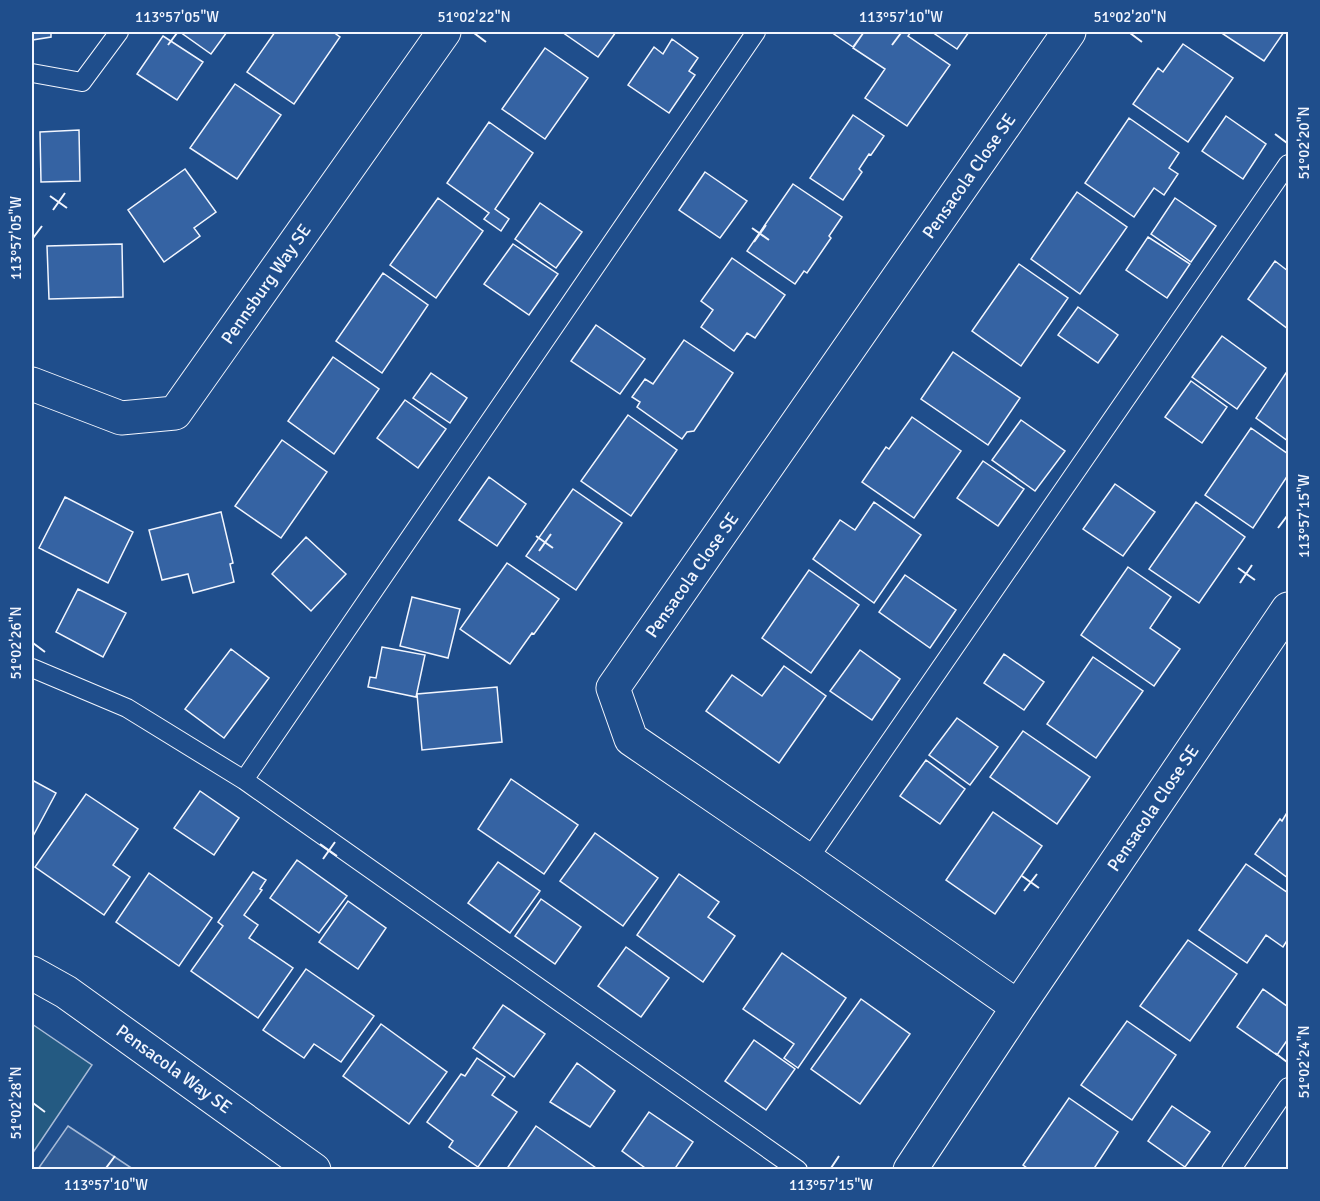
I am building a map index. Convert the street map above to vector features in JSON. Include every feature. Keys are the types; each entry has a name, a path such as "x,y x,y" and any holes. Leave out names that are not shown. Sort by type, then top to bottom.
{"street":[{"name":"Pennsburg Way SE","path":"32,384 121,418 175,413 444,32"},
{"name":"Pensacola Close SE","path":"1018,1007 631,739 613,688 1069,32"},
{"name":"Pensacola Close SE","path":"910,1170 1288,609"},
{"name":"Pensacola Way SE","path":"32,973 66,992 292,1164"}],"lane":[{"path":"32,74 82,82 119,32"},
{"path":"244,780 756,32"},
{"path":"808,860 1288,164"},
{"path":"32,668 127,708 244,780 798,1170"},
{"path":"1231,1170 1288,1087"}],"shaded area":[{"path":"32,1024 92,1065 32,1154"},
{"path":"68,1126 133,1169 38,1169"}],"building":[{"path":"32,32 51,32 51,37 32,40"},
{"path":"180,32 227,32 211,54"},
{"path":"275,32 333,32 340,37 294,104 247,72"},
{"path":"562,32 616,32 598,57"},
{"path":"831,32 864,32 853,47"},
{"path":"864,32 911,32 908,36 950,65 907,126 865,98 885,69 853,48"},
{"path":"932,32 969,32 957,49"},
{"path":"1220,32 1284,32 1264,61"},
{"path":"163,36 203,62 177,100 137,74"},
{"path":"672,39 698,58 689,71 695,75 669,113 628,85 654,47 663,54"},
{"path":"1183,44 1233,78 1188,142 1133,104 1158,68 1163,72"},
{"path":"545,48 588,78 545,139 502,109"},
{"path":"235,84 281,115 237,179 190,148"},
{"path":"853,115 884,136 859,169 862,172 843,200 810,178"},
{"path":"1226,116 1266,144 1243,179 1202,151"},
{"path":"1129,118 1179,153 1169,168 1178,174 1164,195 1154,188 1134,217 1085,183"},
{"path":"489,122 533,153 495,209 509,219 501,231 484,219 489,213 447,183"},
{"path":"79,130 80,181 41,182 40,132"},
{"path":"185,169 216,212 194,228 200,236 164,262 128,210"},
{"path":"705,172 747,201 720,238 679,210"},
{"path":"793,184 842,217 829,236 831,238 807,273 804,271 795,284 747,251"},
{"path":"1077,192 1127,227 1080,294 1031,259"},
{"path":"438,198 483,231 436,298 390,265"},
{"path":"1175,198 1216,226 1191,262 1151,234"},
{"path":"540,203 582,232 556,268 515,239"},
{"path":"1148,237 1190,264 1167,298 1126,270"},
{"path":"122,244 123,297 49,299 47,246"},
{"path":"513,244 558,274 529,315 484,284"},
{"path":"732,258 785,295 755,338 747,333 734,351 701,327 713,310 701,301"},
{"path":"1275,261 1288,271 1288,329 1248,299"},
{"path":"1019,264 1068,298 1021,366 972,331"},
{"path":"383,273 428,305 382,373 336,341"},
{"path":"1078,307 1118,335 1098,363 1058,335"},
{"path":"596,325 645,359 620,394 571,361"},
{"path":"1222,336 1266,368 1237,409 1192,377"},
{"path":"684,340 733,373 694,431 687,432 682,439 637,407 640,402 632,397 645,379 653,384"},
{"path":"953,352 1020,398 988,445 921,399"},
{"path":"333,357 379,389 334,454 288,421"},
{"path":"1288,370 1288,441 1256,418"},
{"path":"431,373 467,398 450,423 413,398"},
{"path":"1191,381 1227,407 1202,443 1165,417"},
{"path":"405,400 446,429 418,468 377,438"},
{"path":"628,415 677,450 631,516 581,481"},
{"path":"912,417 961,451 914,518 862,482 886,447 889,449"},
{"path":"1021,420 1065,451 1035,491 992,460"},
{"path":"1251,428 1288,454 1288,475 1253,528 1205,495"},
{"path":"282,440 327,472 281,538 235,506"},
{"path":"983,461 1024,489 998,526 957,498"},
{"path":"489,477 526,504 497,546 459,520"},
{"path":"1115,484 1155,512 1123,556 1083,529"},
{"path":"573,489 622,523 576,590 526,556"},
{"path":"65,497 133,532 108,583 39,548"},
{"path":"874,502 921,535 874,603 813,559 840,520 855,530"},
{"path":"1196,502 1245,537 1199,603 1149,569"},
{"path":"221,512 233,563 230,564 234,582 193,593 188,574 162,580 149,530"},
{"path":"306,537 346,574 311,611 272,574"},
{"path":"507,563 559,599 510,664 460,629"},
{"path":"1128,567 1171,597 1150,628 1180,649 1154,686 1081,635"},
{"path":"809,570 859,605 811,673 762,638"},
{"path":"905,575 956,610 930,648 879,612"},
{"path":"78,589 126,613 103,657 56,632"},
{"path":"412,597 460,609 448,658 400,646"},
{"path":"382,647 425,655 416,697 368,687 370,677 376,678"},
{"path":"231,649 269,678 224,738 185,709"},
{"path":"860,650 900,679 872,720 830,691"},
{"path":"1004,654 1044,682 1024,710 984,683"},
{"path":"1093,657 1143,691 1096,758 1047,724"},
{"path":"784,666 826,696 779,763 706,711 732,675 762,696"},
{"path":"497,687 502,742 422,750 417,694"},
{"path":"957,718 998,747 970,785 929,755"},
{"path":"1023,731 1090,777 1057,824 990,777"},
{"path":"926,760 965,789 940,824 900,796"},
{"path":"511,779 578,825 544,874 478,829"},
{"path":"32,780 56,793 32,838"},
{"path":"200,791 239,818 214,855 174,828"},
{"path":"86,794 138,829 113,865 130,877 104,915 35,867"},
{"path":"1288,811 1288,878 1255,854"},
{"path":"993,812 1042,846 995,914 946,880"},
{"path":"595,833 658,878 623,926 560,881"},
{"path":"297,860 347,896 319,933 270,898"},
{"path":"498,862 540,891 510,933 468,903"},
{"path":"1246,864 1288,893 1288,939 1283,947 1266,935 1247,963 1199,930"},
{"path":"253,872 266,880 260,889 262,890 244,915 258,925 249,938 293,968 258,1018 191,971 223,926 218,922"},
{"path":"149,873 212,918 179,966 116,922"},
{"path":"679,874 719,902 708,917 735,936 703,982 637,935"},
{"path":"541,899 581,927 555,964 515,936"},
{"path":"348,901 386,928 358,969 319,942"},
{"path":"1188,940 1237,974 1190,1041 1140,1006"},
{"path":"626,947 669,978 641,1017 598,986"},
{"path":"782,953 846,998 798,1068 784,1058 794,1044 743,1009"},
{"path":"306,969 374,1016 341,1062 314,1044 304,1058 263,1030"},
{"path":"1263,989 1288,1007 1288,1039 1277,1055 1237,1027"},
{"path":"861,999 910,1034 860,1104 811,1069"},
{"path":"503,1005 545,1034 514,1077 473,1048"},
{"path":"1127,1021 1176,1055 1132,1120 1081,1085"},
{"path":"381,1024 447,1072 409,1124 343,1076"},
{"path":"754,1040 795,1069 766,1110 725,1081"},
{"path":"477,1058 505,1077 492,1095 517,1112 478,1167 449,1147 453,1141 427,1122 461,1074 465,1076"},
{"path":"577,1063 615,1091 590,1127 550,1102"},
{"path":"1069,1098 1118,1132 1093,1170 1030,1170 1023,1165"},
{"path":"1172,1106 1210,1132 1185,1167 1148,1141"},
{"path":"649,1112 693,1142 674,1170 648,1170 622,1151"},
{"path":"536,1126 599,1170 506,1170"}]}
